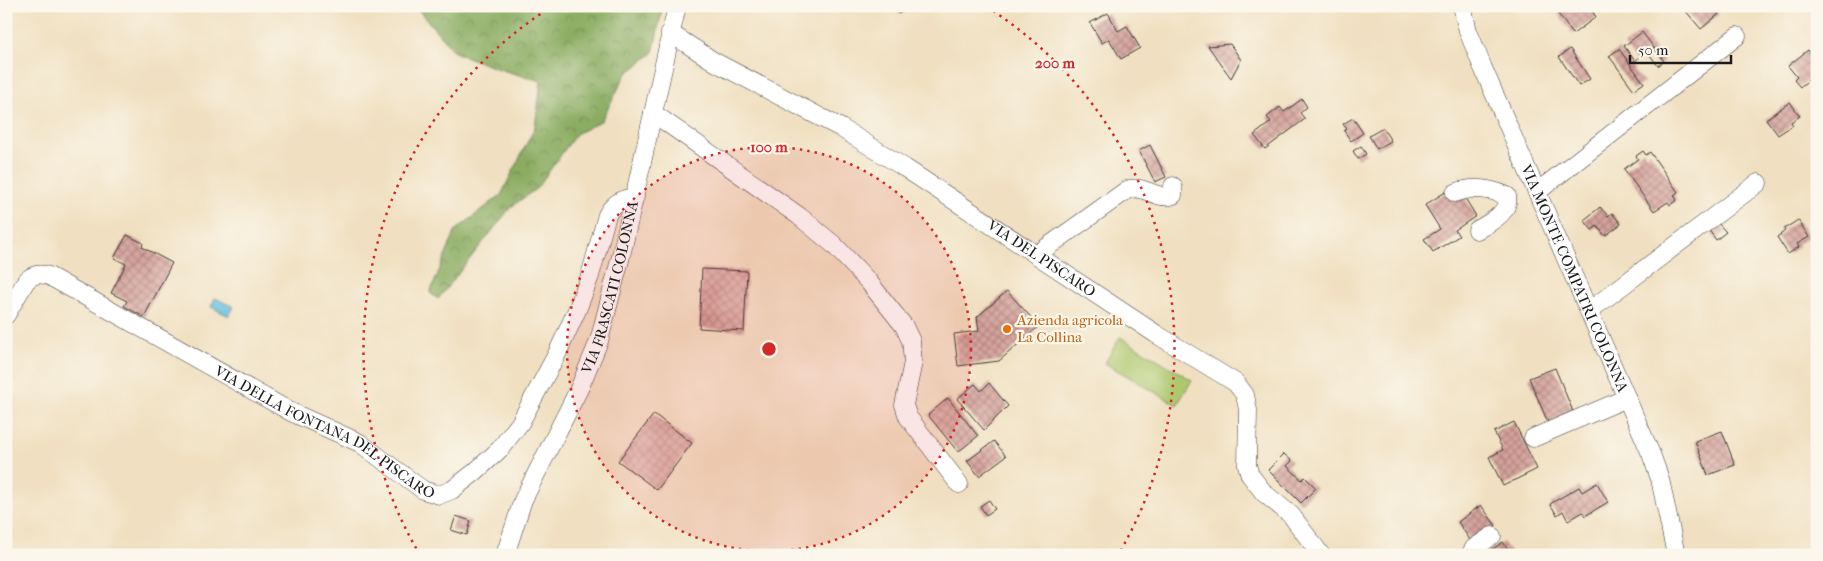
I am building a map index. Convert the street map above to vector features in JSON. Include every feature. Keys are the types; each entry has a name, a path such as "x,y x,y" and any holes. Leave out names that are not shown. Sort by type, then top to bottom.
{"street":[{"name":"VIA FRASCATI COLONNA","path":"505,555 523,500 579,389 604,327 677,6"},
{"name":"VIA MONTE COMPATRI COLONNA","path":"1462,6 1468,31 1483,68 1657,471 1676,555"},
{"name":"VIA DEL PISCARO","path":"670,33 715,62 841,128 905,168 1156,334 1236,382 1245,394 1248,410 1247,464 1250,476 1264,493 1290,514 1321,555"},
{"path":"1455,193 1466,189 1478,188 1507,196 1535,188 1737,36"},
{"path":"653,113 799,216 834,245 868,281 904,326 911,341 913,362 904,405 908,418 959,484"},
{"path":"1589,311 1758,183"},
{"path":"1036,255 1127,190 1132,188 1142,189 1166,197 1173,195 1173,186"},
{"path":"1477,230 1491,223 1503,212 1508,200 1507,196"},
{"name":"VIA DELLA FONTANA DEL PISCARO","path":"6,315 30,277 39,274 48,276 291,412 360,443 423,490 439,495 452,490 475,472 500,448 520,423 556,354 582,297 607,215 617,203 635,197"},
{"path":"1532,438 1627,398"},
{"path":"1470,555 1474,548 1492,536"}],"green space":[{"path":"415,6 663,6 653,53 626,74 601,121 576,134 537,188 511,207 438,299 430,293 456,230 501,195 535,127 541,81 498,69 454,52"},
{"path":"1120,337 1192,380 1177,405 1105,363"}],"water":[{"path":"215,298 234,307 229,316 211,307"}],"building":[{"path":"895,6 917,6 898,14"},
{"path":"1569,6 1589,6 1596,17 1573,34 1558,14"},
{"path":"1688,6 1713,6 1719,14 1701,29 1684,9"},
{"path":"1108,13 1118,31 1127,26 1140,48 1121,59 1109,39 1102,43 1090,23"},
{"path":"1642,32 1664,61 1658,66 1647,51 1635,61 1624,46"},
{"path":"1230,44 1241,60 1231,78 1208,46"},
{"path":"1570,49 1590,79 1579,86 1559,57"},
{"path":"1619,49 1644,83 1634,90 1609,56"},
{"path":"1808,50 1817,61 1817,73 1800,87 1794,80 1797,77 1788,66"},
{"path":"1302,99 1307,107 1300,113 1305,119 1265,149 1254,135 1271,122 1267,117 1280,107 1284,112"},
{"path":"1790,102 1800,116 1791,122 1793,125 1778,135 1766,119"},
{"path":"1353,118 1363,133 1351,141 1344,131 1347,129 1343,124"},
{"path":"1383,128 1391,141 1377,149 1369,136"},
{"path":"1150,145 1166,177 1155,182 1139,151"},
{"path":"1361,146 1366,154 1358,159 1353,151"},
{"path":"1643,151 1646,155 1650,152 1678,192 1674,195 1677,200 1670,205 1668,202 1654,211 1624,169 1638,159 1636,156"},
{"path":"1447,191 1463,195 1476,216 1455,230 1459,236 1433,252 1424,239 1440,229 1425,205"},
{"path":"1600,207 1608,216 1612,213 1621,224 1605,236 1597,226 1592,230 1584,220"},
{"path":"1798,220 1809,237 1797,244 1799,247 1788,254 1777,237 1785,231 1784,229"},
{"path":"1717,222 1726,232 1716,240 1708,229"},
{"path":"127,235 143,243 142,247 172,263 144,317 124,306 127,301 111,293 126,264 114,258"},
{"path":"702,269 747,271 744,331 699,328"},
{"name":"Azienda agricola La Collina","path":"1007,291 1039,326 999,361 958,366 954,334 979,331 977,317"},
{"path":"1555,368 1574,414 1549,425 1529,378"},
{"path":"989,383 1008,406 984,430 957,399 975,384 981,391"},
{"path":"948,398 978,436 958,452 928,415"},
{"path":"654,414 692,443 657,490 618,461"},
{"path":"1514,422 1537,469 1503,486 1489,457 1503,450 1494,432"},
{"path":"1722,431 1735,465 1708,475 1695,441"},
{"path":"994,441 1006,456 979,476 967,461"},
{"path":"1284,454 1292,461 1287,466 1302,480 1305,477 1316,488 1301,503 1268,470"},
{"path":"1597,483 1608,502 1585,516 1583,512 1568,521 1563,511 1557,515 1550,504 1579,487 1582,492"},
{"path":"989,500 995,509 986,515 980,506"},
{"path":"1481,505 1496,526 1472,543 1458,522"},
{"path":"456,516 471,521 467,535 451,530"},
{"path":"1503,542 1512,555 1484,555"}],"place":[{"name":"Azienda agricola La Collina","path":"1007,329"}]}
